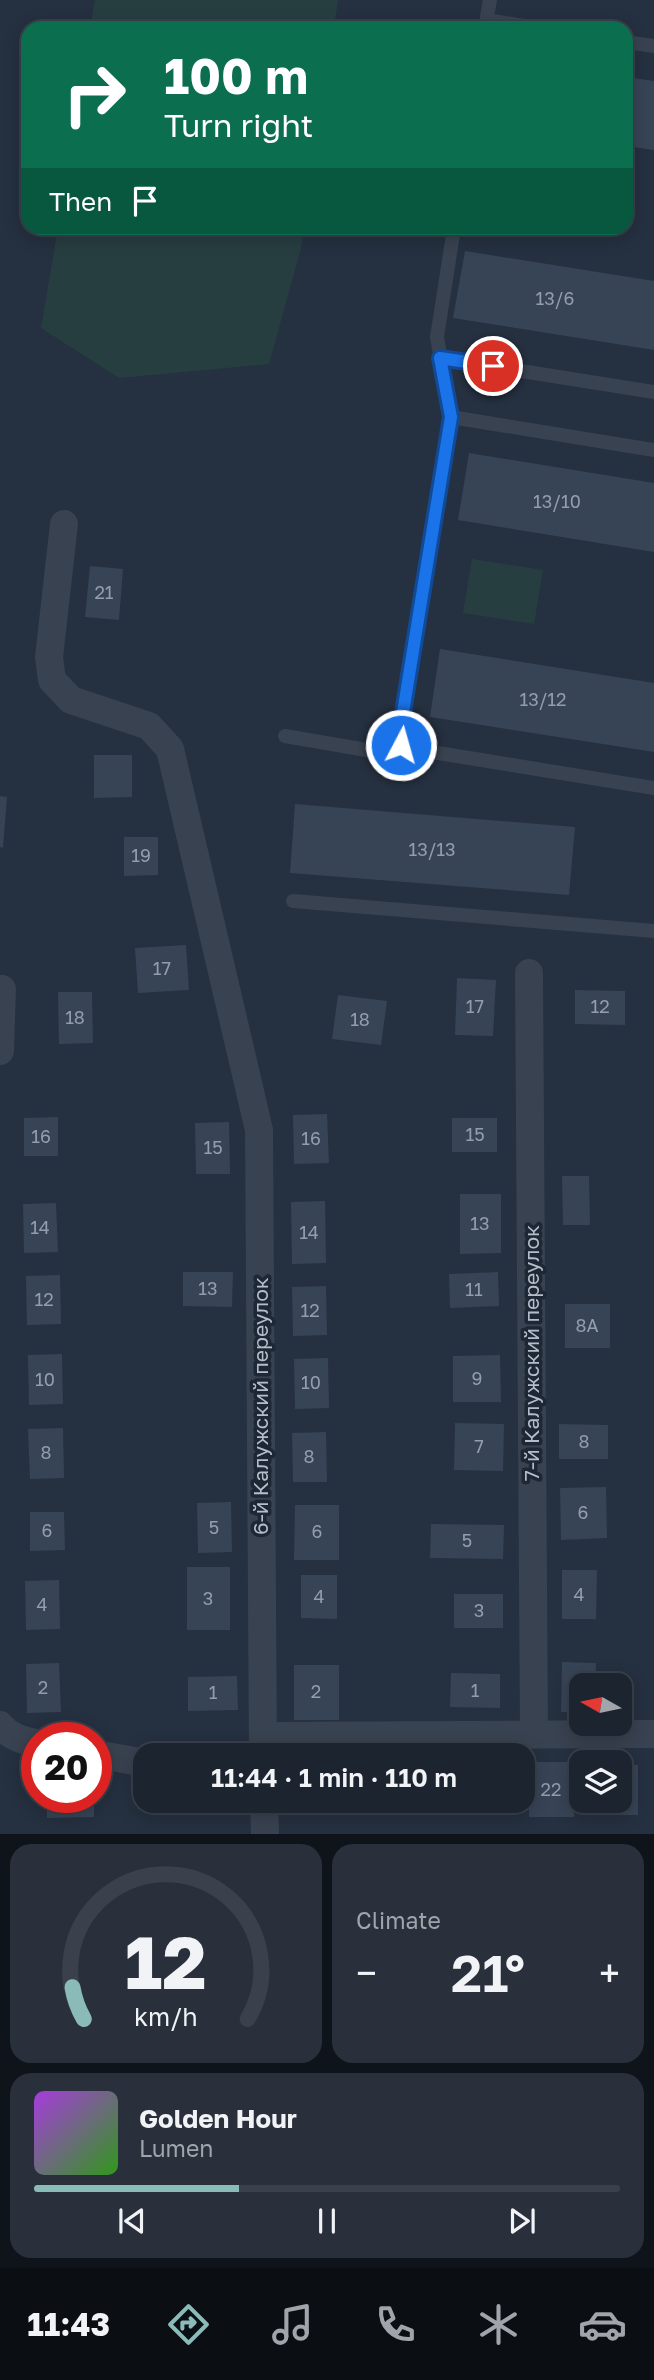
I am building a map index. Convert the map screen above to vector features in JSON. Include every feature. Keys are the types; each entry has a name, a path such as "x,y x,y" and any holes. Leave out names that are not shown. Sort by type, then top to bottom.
{"street":[{"name":"6-й Калужский переулок","path":"64,524 50,657 52,680 71,700 149,726 170,749 259,1130 263,1743"},
{"name":"7-й Калужский переулок","path":"529,973 534,1734"},
{"path":"0,1051 2,989"},
{"path":"0,1725 5,1731 21,1738"},
{"path":"312,1743 534,1734 654,1734"},
{"path":"112,1757 133,1761"},
{"path":"264,1813 265,1834"}],"lane":[{"path":"486,21 490,0"},
{"path":"633,43 654,46"},
{"path":"453,235 438,330 440,358 451,417 399,737 401,745 654,788"},
{"path":"440,358 654,392"},
{"path":"451,417 654,450"},
{"path":"285,736 384,752 401,745"},
{"path":"293,901 654,931"}],"green space":[{"path":"95,0 338,0 335,21 91,21"},
{"path":"57,235 303,235 269,364 119,378 41,328"},
{"path":"472,559 543,570 534,624 463,613"}],"building":[{"path":"633,78 654,81 654,150 633,147"},
{"path":"465,251 654,281 654,350 453,318"},
{"path":"469,453 654,483 654,552 458,520"},
{"path":"90,566 123,569 119,620 85,617"},
{"path":"440,649 654,683 654,752 430,717"},
{"path":"94,755 132,755 132,797 94,798"},
{"path":"0,796 7,797 3,848 0,847"},
{"path":"295,804 575,827 569,895 290,873"},
{"path":"124,837 158,837 158,875 124,876"},
{"path":"186,945 189,990 138,993 135,948"},
{"path":"457,978 496,980 493,1036 455,1035"},
{"path":"575,990 625,991 625,1025 575,1024"},
{"path":"58,992 92,992 93,1043 59,1044"},
{"path":"338,995 387,1001 381,1045 332,1039"},
{"path":"327,1114 329,1163 294,1164 293,1115"},
{"path":"58,1117 58,1156 24,1156 24,1118"},
{"path":"452,1118 497,1118 497,1152 452,1152"},
{"path":"229,1122 230,1174 196,1174 195,1123"},
{"path":"562,1176 589,1176 590,1225 563,1225"},
{"path":"460,1194 501,1194 501,1253 460,1254"},
{"path":"325,1201 326,1263 292,1264 291,1202"},
{"path":"56,1203 58,1252 24,1253 23,1204"},
{"path":"183,1272 233,1272 232,1307 183,1306"},
{"path":"498,1272 499,1306 450,1308 449,1274"},
{"path":"60,1275 61,1324 27,1325 26,1276"},
{"path":"326,1286 327,1335 293,1336 292,1287"},
{"path":"565,1304 610,1304 610,1348 565,1348"},
{"path":"62,1354 63,1404 29,1405 28,1355"},
{"path":"500,1355 501,1402 453,1402 453,1356"},
{"path":"328,1358 329,1408 295,1409 294,1359"},
{"path":"455,1423 504,1424 503,1471 454,1470"},
{"path":"559,1424 608,1425 608,1459 559,1459"},
{"path":"63,1428 64,1478 30,1479 28,1429"},
{"path":"326,1432 327,1482 293,1482 292,1433"},
{"path":"606,1487 607,1538 561,1540 560,1488"},
{"path":"231,1502 232,1552 198,1553 197,1503"},
{"path":"295,1505 339,1505 339,1560 294,1560"},
{"path":"30,1512 64,1512 65,1550 30,1551"},
{"path":"431,1524 504,1525 503,1559 430,1558"},
{"path":"187,1567 230,1567 230,1630 187,1630"},
{"path":"562,1570 597,1570 596,1619 562,1619"},
{"path":"301,1575 337,1575 337,1619 301,1618"},
{"path":"59,1580 60,1629 26,1630 25,1581"},
{"path":"454,1594 503,1594 503,1628 454,1628"},
{"path":"562,1662 596,1663 596,1673 569,1673 569,1712 561,1712"},
{"path":"59,1663 61,1712 27,1713 26,1664"},
{"path":"294,1665 339,1665 339,1720 294,1720"},
{"path":"451,1673 500,1674 500,1708 450,1707"},
{"path":"237,1676 238,1710 188,1711 188,1677"},
{"path":"535,1762 569,1762 569,1813 574,1813 574,1817 529,1817 529,1813 535,1813"},
{"path":"632,1765 638,1765 638,1815 597,1815 632,1813"},
{"path":"47,1813 94,1813 94,1817 47,1818"}],"route":[{"path":"401,745 399,737 451,417 440,358 493,366"}]}
